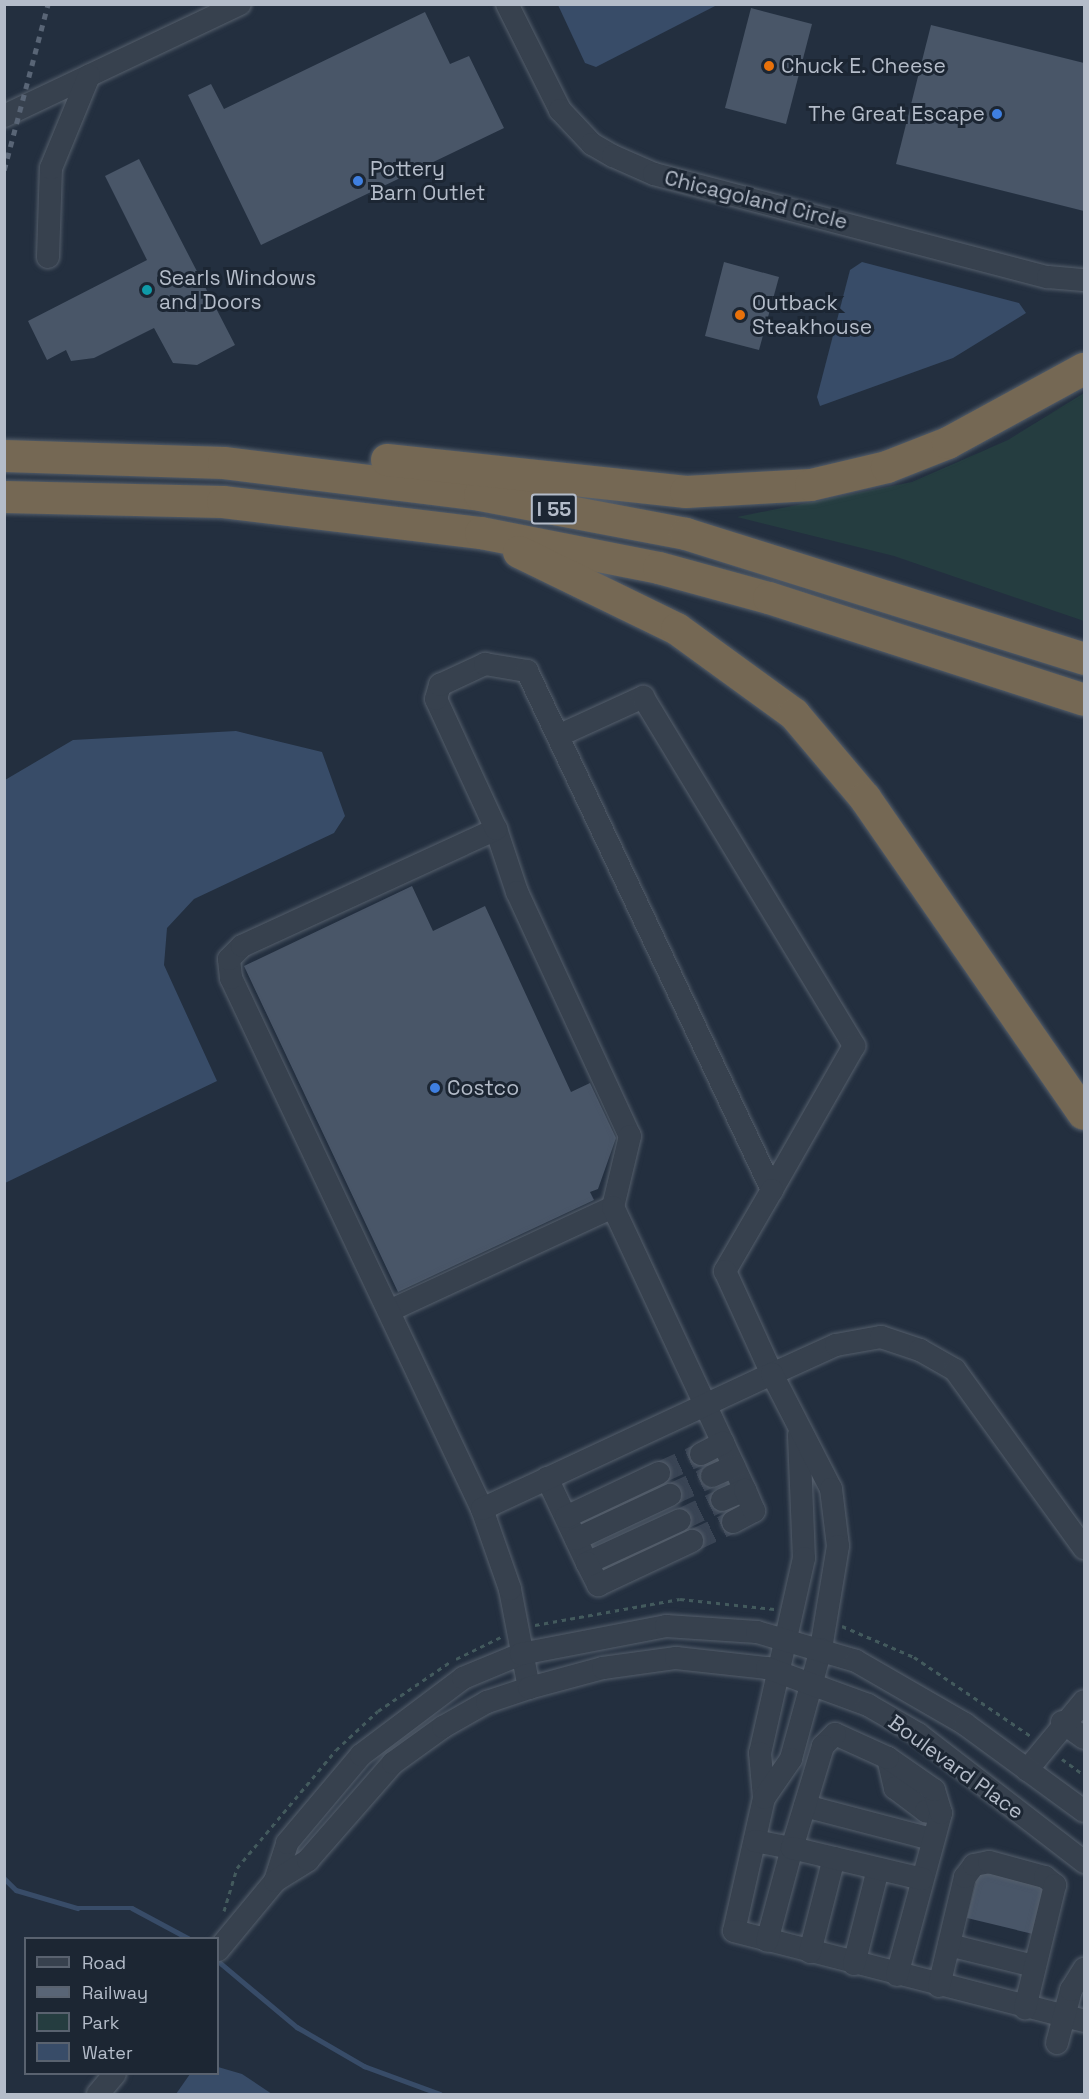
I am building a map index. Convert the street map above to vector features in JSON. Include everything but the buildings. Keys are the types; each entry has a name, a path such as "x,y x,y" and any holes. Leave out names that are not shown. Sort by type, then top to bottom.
{"highway":[{"path":"224,463 286,455 371,459 686,492 752,492 887,467 948,443 1084,369"},
{"name":"I 55","path":"4,456 224,463 480,495 686,534 1084,659"},
{"name":"I 55","path":"4,497 223,502 481,533 659,568 769,598 1084,700"},
{"path":"481,533 677,628 794,714 865,798 1084,1114"}],"street":[{"path":"4,116 240,4"},
{"name":"Chicagoland Circle","path":"507,4 560,110 592,144 621,160 1048,277 1084,280"},
{"path":"48,257 51,168 89,76"},
{"path":"733,1522 754,1511 613,1207 630,1136 516,892 496,829 436,699 440,685 485,664 527,671 772,1190"},
{"path":"558,736 643,698 854,1046 725,1271 798,1431 831,1489 836,1512 836,1583 821,1650 791,1759 764,1798"},
{"path":"496,829 242,946 229,959 231,978 482,1509 510,1589 529,1688"},
{"path":"389,1311 613,1207"},
{"path":"482,1509 836,1346 880,1336 920,1350 955,1370 1084,1548"},
{"path":"798,1431 804,1558 760,1753 764,1798 734,1931 939,1986 1074,2019"},
{"path":"701,1454 723,1443"},
{"path":"712,1476 734,1466"},
{"path":"566,1516 659,1473"},
{"path":"547,1478 598,1585 692,1541"},
{"path":"722,1500 745,1490"},
{"path":"576,1539 670,1496"},
{"path":"587,1563 680,1520"},
{"name":"Boulevard Place","path":"275,1881 287,1843 362,1755 463,1678 521,1654 666,1626 702,1625 787,1639 821,1650 910,1688 1084,1811"},
{"name":"Boulevard Place","path":"275,1881 308,1860 393,1763 487,1702 603,1668 676,1658 779,1672 868,1705 918,1734 1084,1862"},
{"path":"1027,1770 1062,1722 1084,1701"},
{"path":"1062,1722 1084,1738"},
{"path":"767,1941 823,1746 835,1734 888,1758 934,1790 941,1812 897,1975"},
{"path":"804,1806 932,1839"},
{"path":"755,1841 922,1879"},
{"path":"810,1952 834,1858"},
{"path":"939,1986 968,1872 989,1862 1045,1877 1055,1885 1041,1959 1034,1966 1025,2008"},
{"path":"855,1964 878,1869"},
{"path":"221,1937 275,1881"},
{"path":"949,1945 1034,1966"},
{"path":"1057,2043 1074,2019 1084,1969"},
{"path":"98,2094 113,2075"}],"path":[{"path":"844,1627 914,1657 1084,1775"},
{"path":"221,1937 229,1881 256,1847"}],"green space":[{"path":"1084,393 1084,621 894,556 737,517 912,482 1008,440"}],"water":[{"path":"558,5 717,5 596,67 585,63"},
{"path":"862,262 1019,303 1026,313 953,358 820,406 817,397 850,270"},
{"path":"236,731 322,752 345,816 334,833 194,899 167,928 164,965 217,1081 5,1183 5,780 73,740"},
{"path":"219,2067 242,2074 272,2094 176,2094 189,2075 219,2075"}],"waterway":[{"path":"4,1878 16,1890 77,1908 132,1908 186,1937"},
{"path":"219,1962 297,2027 364,2066 440,2094"}],"tunnel":[{"path":"659,1473 701,1454"},
{"path":"670,1495 712,1476"},
{"path":"680,1520 722,1500"},
{"path":"692,1541 733,1522"}],"railway":[{"path":"4,170 48,4"}],"place":[{"name":"Chuck E. Cheese","path":"769,66"},
{"name":"The Great Escape","path":"997,114"},
{"name":"Pottery Barn Outlet","path":"358,181"},
{"name":"Searls Windows and Doors","path":"147,290"},
{"name":"Outback Steakhouse","path":"740,315"},
{"name":"Costco","path":"435,1088"}]}
